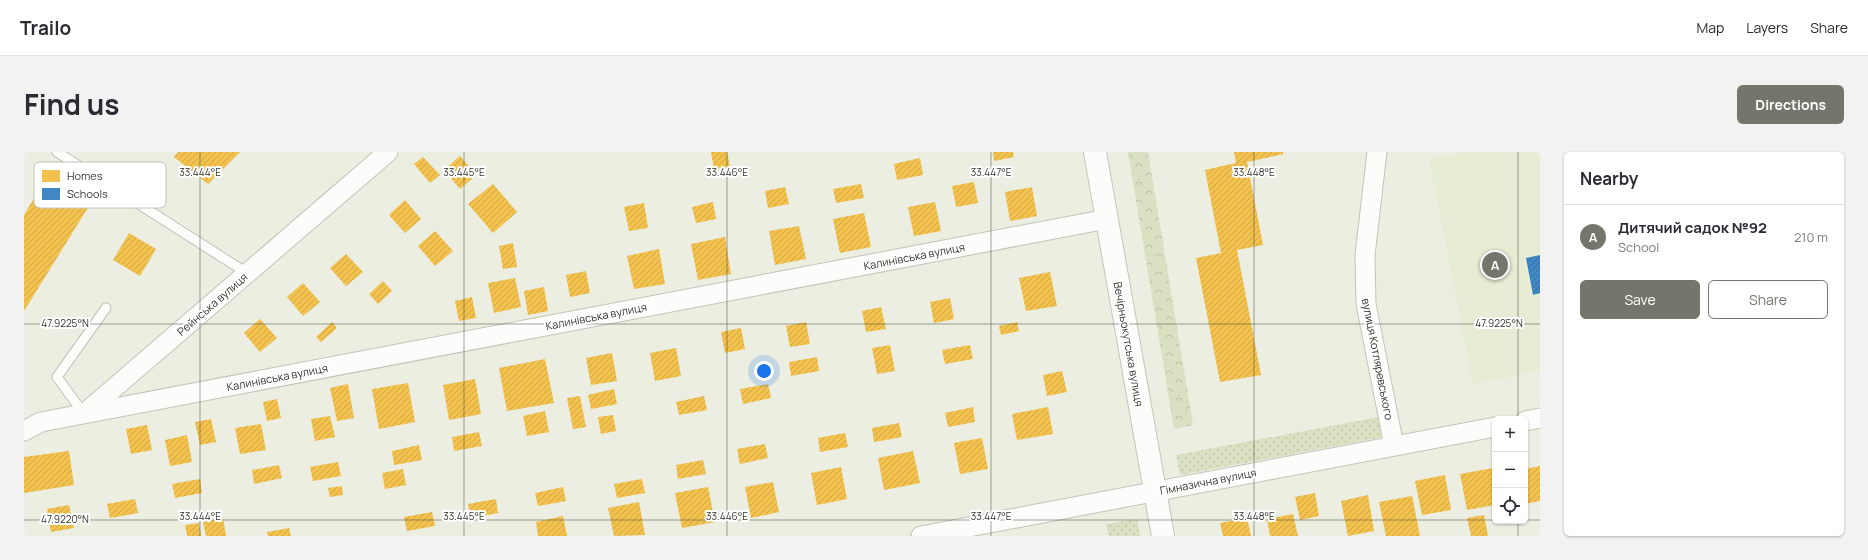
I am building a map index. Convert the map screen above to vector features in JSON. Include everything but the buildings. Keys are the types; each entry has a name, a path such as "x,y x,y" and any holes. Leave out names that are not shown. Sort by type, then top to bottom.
{"street":[{"name":"Рейнська вулиця","path":"84,414 388,152"},
{"name":"Вечірньокутська вулиця","path":"1095,152 1163,536"},
{"name":"вулиця Котляревського","path":"1377,152 1365,255 1366,304 1394,446"},
{"name":"Калинівська вулиця","path":"84,414 1107,219"},
{"path":"24,431 41,422 84,414"},
{"path":"1528,420 1540,418"},
{"name":"Гімназична вулиця","path":"921,536 1492,428"}],"lane":[{"path":"57,152 73,162"},
{"path":"145,208 247,273"},
{"path":"84,414 57,377 106,308"}],"shaded area":[{"path":"1467,152 1540,152 1540,371 1473,384 1429,159"}],"green space":[{"path":"1128,152 1148,152 1193,425 1174,429"},
{"path":"1379,417 1383,437 1180,475 1176,455"},
{"path":"1137,519 1140,536 1109,536 1106,524"}],"place":[{"name":"Дитячий садок №92","path":"1495,265"}]}
